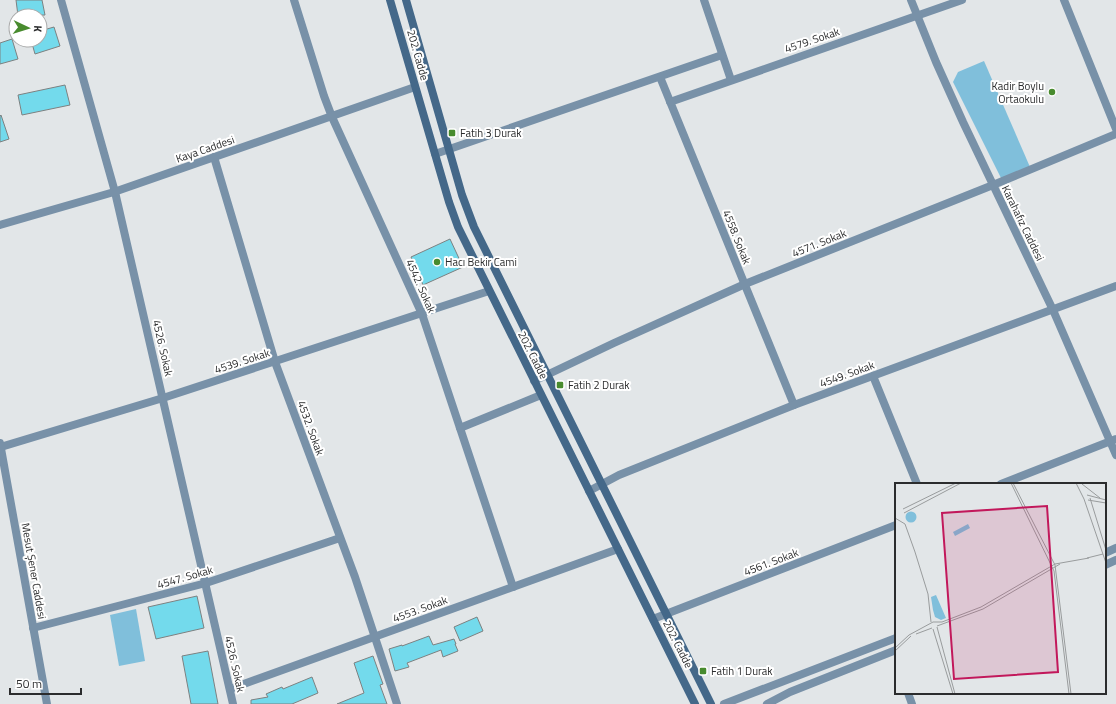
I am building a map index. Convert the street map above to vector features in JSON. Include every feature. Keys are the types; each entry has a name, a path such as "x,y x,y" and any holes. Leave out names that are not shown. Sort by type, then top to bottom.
{"main road":[{"name":"202. Cadde","path":"390,0 458,227 696,704"},
{"name":"202. Cadde","path":"406,0 449,149 474,227 711,704"}],"street":[{"name":"4526. Sokak","path":"61,0 115,192 233,704"},
{"name":"4542. Sokak","path":"294,0 324,96 332,116 422,314 513,587"},
{"path":"704,0 731,80"},
{"name":"Karahafız Caddesi","path":"911,0 936,62 1113,440 1116,455"},
{"name":"4579. Sokak","path":"670,102 962,0"},
{"path":"1064,0 1116,128"},
{"path":"435,154 722,55"},
{"name":"4558. Sokak","path":"660,77 794,404"},
{"name":"Kaya Caddesi","path":"0,225 115,192 416,88"},
{"name":"4571. Sokak","path":"534,381 745,284 1116,134"},
{"name":"4532. Sokak","path":"214,157 275,362 340,538 397,704"},
{"name":"4549. Sokak","path":"589,490 619,475 794,404 1116,286"},
{"name":"4539. Sokak","path":"0,445 163,398 489,291"},
{"path":"873,376 917,483"},
{"path":"460,428 541,395"},
{"path":"1004,483 1113,440"},
{"name":"Mesut Şener Caddesi","path":"0,445 47,704"},
{"name":"4561. Sokak","path":"653,619 895,525"},
{"name":"4547. Sokak","path":"33,628 206,583 340,538"},
{"path":"1106,553 1116,548"},
{"name":"4553. Sokak","path":"230,689 618,549"},
{"path":"1106,565 1116,560"},
{"path":"724,704 895,638"},
{"path":"767,704 790,692 895,652"},
{"path":"908,694 912,704"}],"shaded area":[{"path":"984,61 1030,167 1003,182 953,82 958,72"},
{"path":"136,609 145,661 119,666 110,615"}],"building":[{"path":"16,0 42,0 44,8 17,8"},
{"path":"54,27 60,46 35,54 33,48 48,48 48,29"},
{"path":"8,40 8,48 15,48 18,59 0,64 0,43"},
{"path":"65,85 70,105 22,115 18,95"},
{"path":"1,115 9,139 0,142 0,116"},
{"name":"Hacı Bekir Cami","path":"450,239 463,267 423,285 411,257"},
{"path":"197,596 204,628 156,639 148,607"},
{"path":"477,617 483,631 460,641 454,627"},
{"path":"429,636 433,645 454,639 458,651 443,657 441,650 407,663 409,667 395,671 389,649"},
{"path":"208,651 218,704 191,704 182,656"},
{"path":"373,656 383,684 380,685 387,704 337,704 364,693 354,663"},
{"path":"312,677 318,693 292,704 251,704 251,700 268,697 266,694 282,687 283,689"}],"place":[{"name":"Kadir Boylu Ortaokulu","path":"1052,92"},
{"name":"Fatih 3 Durak","path":"452,133"},
{"name":"Hacı Bekir Cami","path":"437,262"},
{"name":"Fatih 2 Durak","path":"560,385"},
{"name":"Fatih 1 Durak","path":"703,671"}]}
